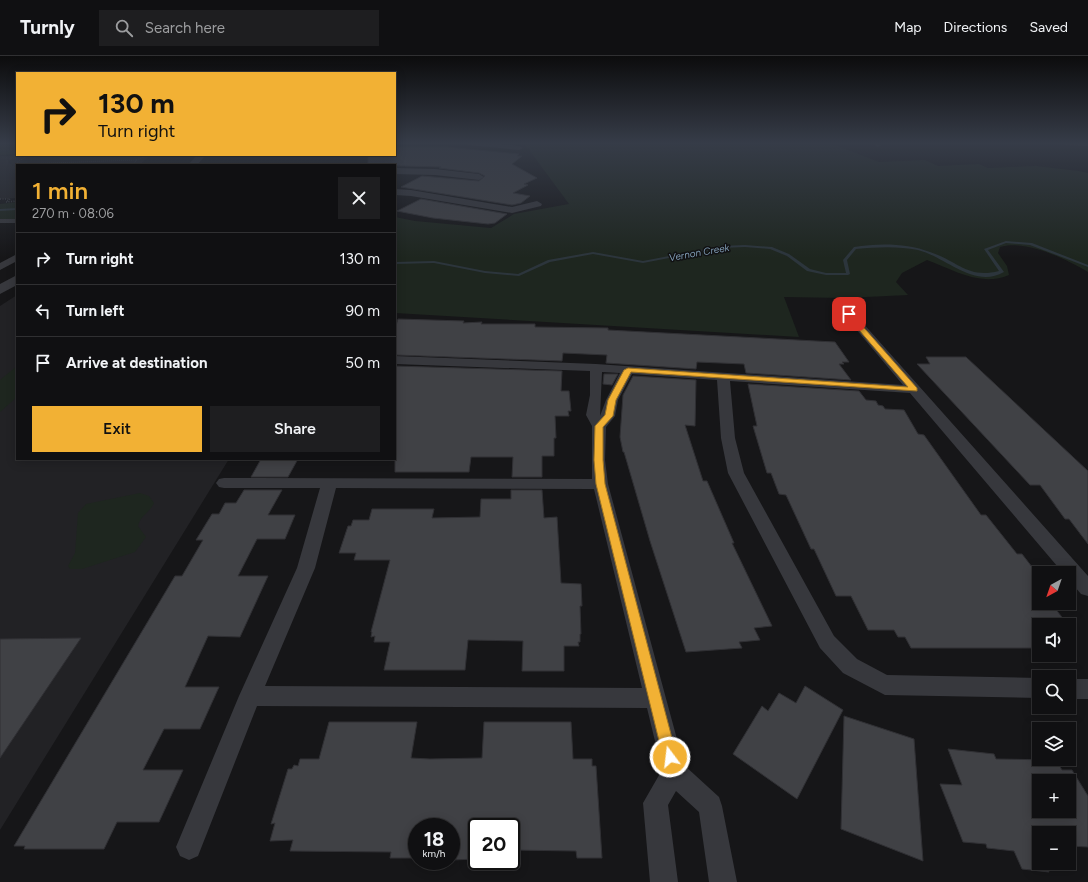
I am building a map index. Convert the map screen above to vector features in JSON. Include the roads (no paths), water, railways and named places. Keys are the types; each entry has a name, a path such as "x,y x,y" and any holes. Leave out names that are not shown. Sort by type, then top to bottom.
{"street":[{"path":"396,192 411,193 512,210 537,204"},
{"path":"0,290 16,280"}],"lane":[{"path":"0,221 16,221"},
{"path":"0,267 16,258"},
{"path":"849,314 1088,589"},
{"path":"396,360 596,368 914,389"},
{"path":"596,368 596,395 593,415 599,426 598,460 600,484 674,772 710,806 723,882"},
{"path":"599,426 608,416 612,400 628,370"},
{"path":"723,376 728,438 736,473 827,642 850,666 885,685 1032,688"},
{"path":"224,483 600,484"},
{"path":"189,847 250,696 306,568 329,484"},
{"path":"1076,689 1088,689"},
{"path":"250,696 654,698"},
{"path":"664,882 655,803 674,772"}],"waterway":[{"name":"Vernon Creek","path":"0,210 16,209"},
{"name":"Vernon Creek","path":"396,263 434,262 485,272 519,275 549,261 593,253 643,262 721,247 745,246 771,248 788,255 809,270 826,274 848,274 845,260 855,248 892,246 919,249 938,256 971,273 990,275 1002,272 986,249 1006,242 1031,244 1088,266"}]}
